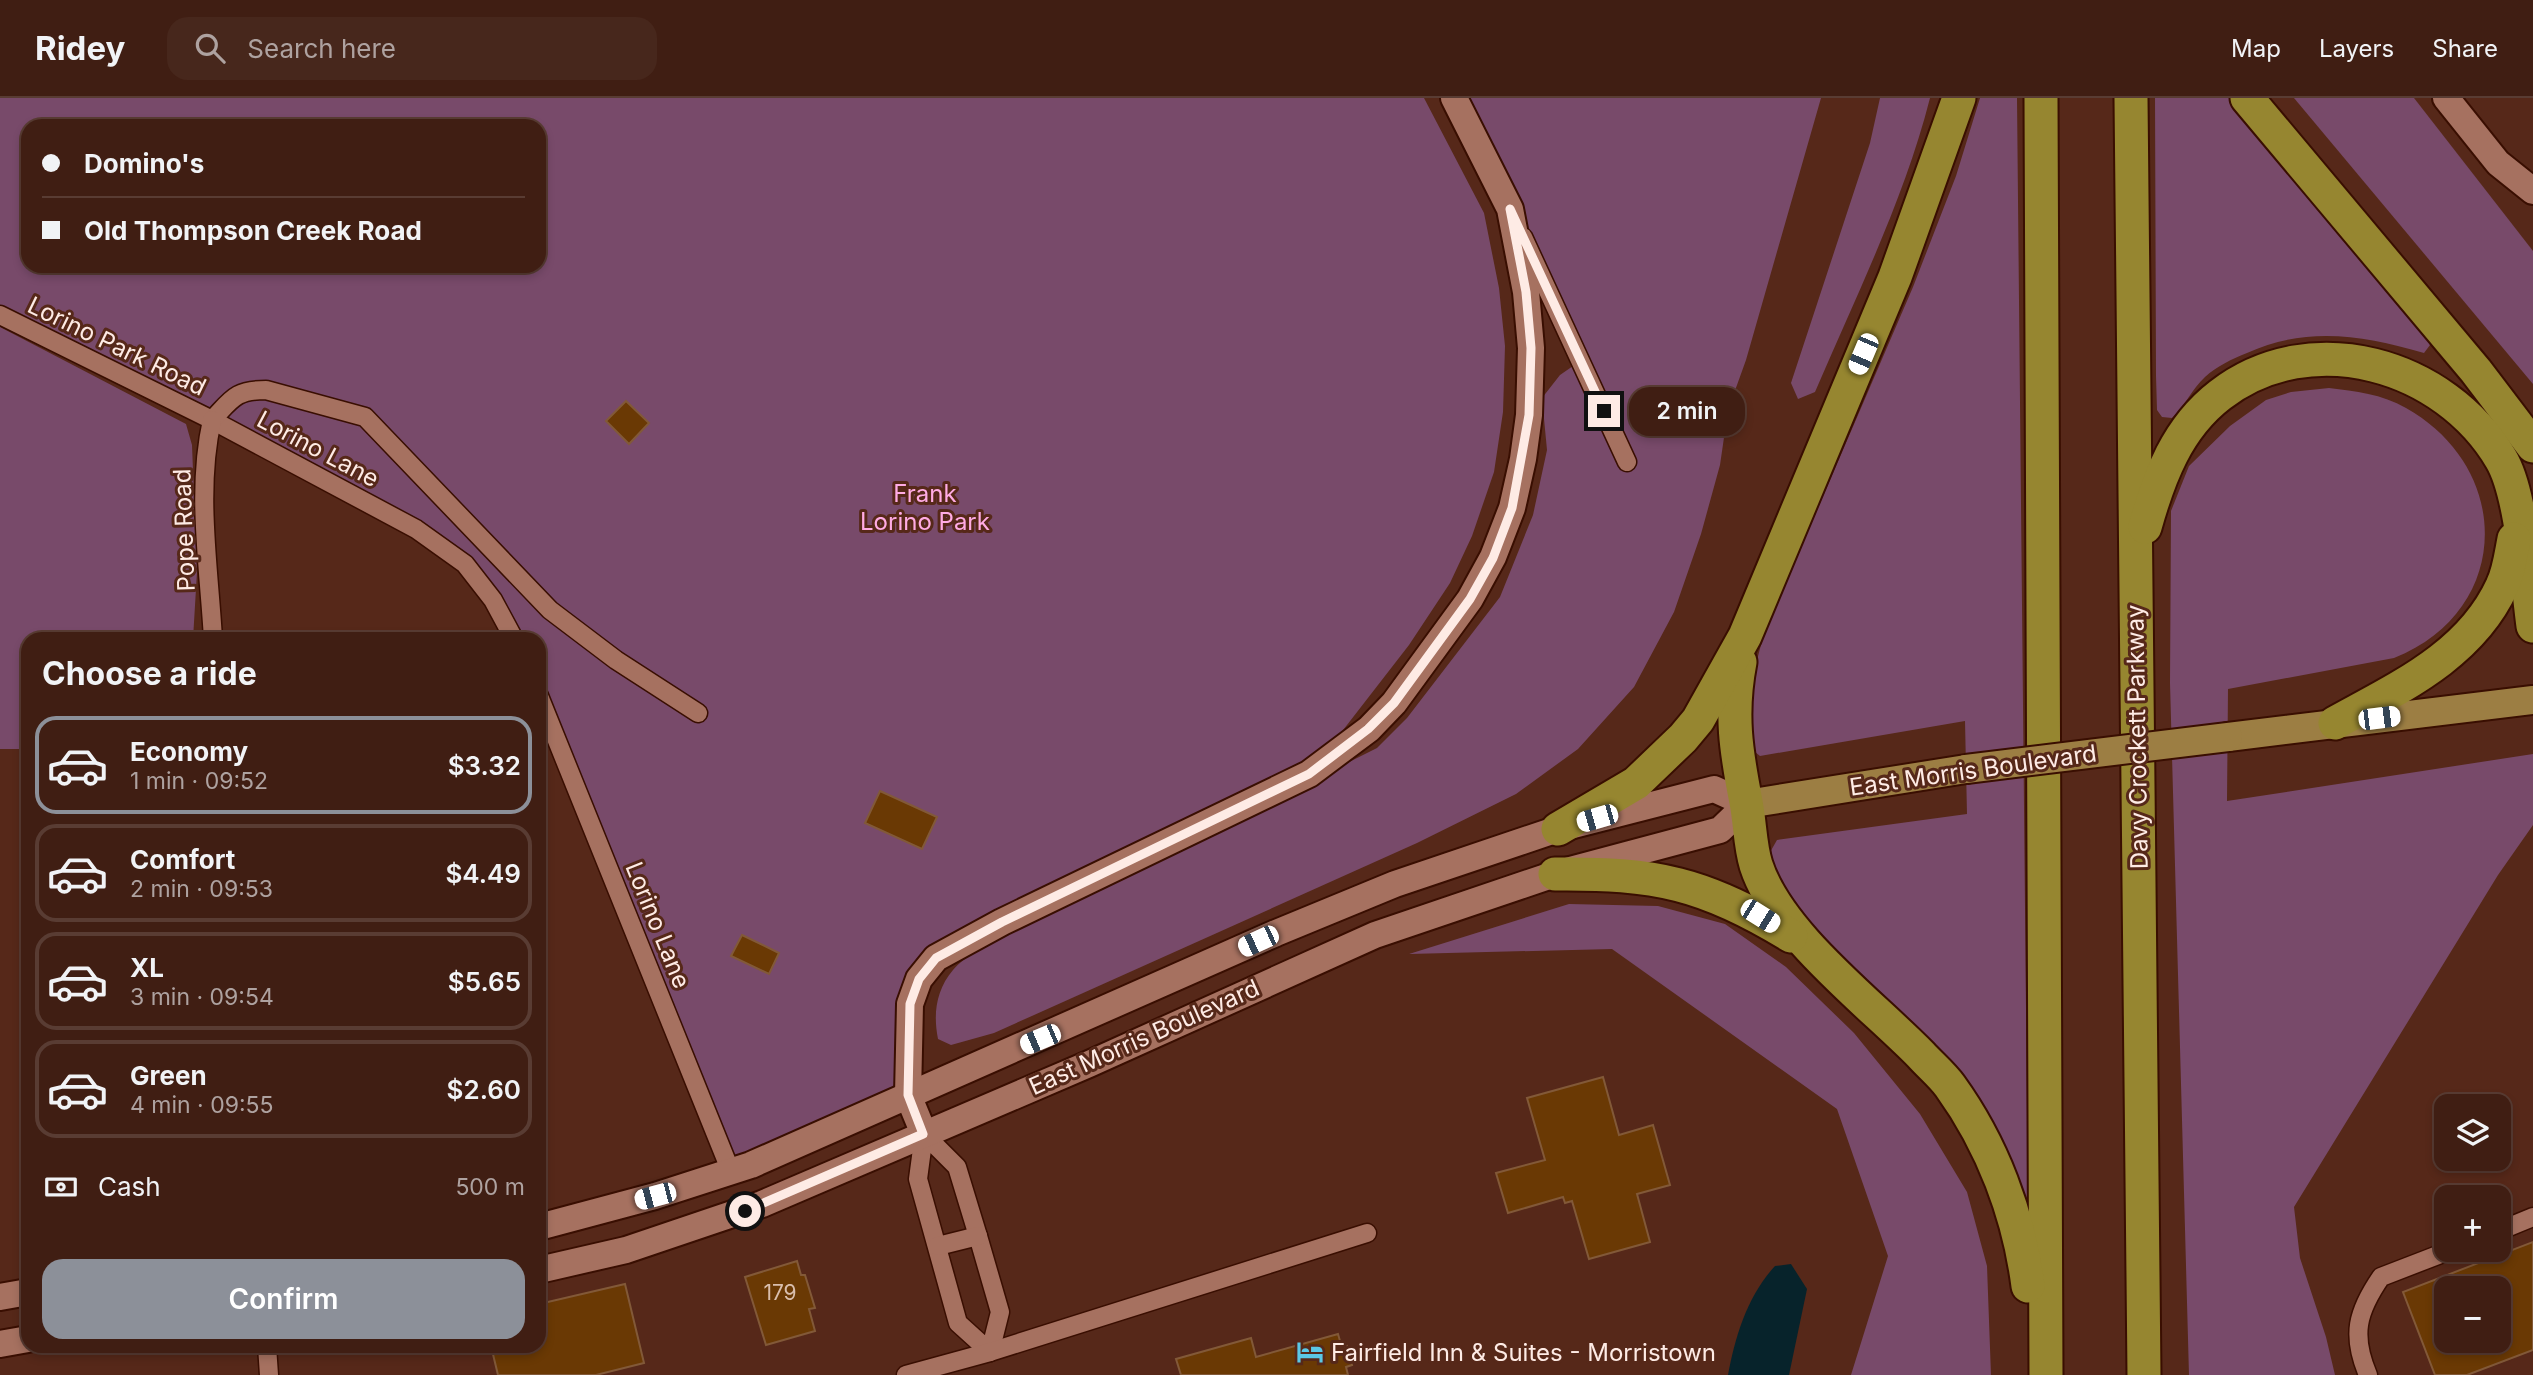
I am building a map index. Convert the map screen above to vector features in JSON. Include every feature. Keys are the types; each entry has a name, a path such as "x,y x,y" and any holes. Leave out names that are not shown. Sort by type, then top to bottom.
{"highway":[{"path":"1558,829 1636,783 1683,738 1698,720 1745,636 1895,277 1959,98"},
{"path":"2041,98 2046,1375"},
{"name":"Davy Crockett Parkway","path":"2131,98 2144,1375"},
{"path":"2247,98 2476,371 2533,446"},
{"path":"2135,563 2156,486 2180,436 2220,395 2265,369 2326,359 2382,366 2437,390 2479,425 2503,462 2519,519 2533,626"},
{"path":"2335,723 2431,669 2477,627 2503,584 2519,519"},
{"path":"1745,636 1733,698 1734,748 1756,865 1774,905 1806,945 1877,1010 1949,1085 1989,1152 2022,1240 2040,1375"},
{"path":"1555,874 1613,873 1662,879 1709,892 1760,916 1806,945"}],"main road":[{"path":"923,1134 908,1095 910,1004 919,979 936,958 1002,922 1309,774 1368,729 1394,703 1470,599 1493,558 1512,508 1529,415 1531,348 1526,292 1510,209 1454,98"},
{"path":"2446,98 2498,163 2533,191"},
{"name":"East Morris Boulevard","path":"546,1225 731,1172 1373,893 1558,829 1714,789 1746,804 1966,769 2533,700"},
{"name":"East Morris Boulevard","path":"546,1268 686,1232 762,1204 1363,940 1434,913 1555,874 1720,830 1746,804"},
{"path":"0,1297 21,1293"},
{"path":"0,1344 21,1340"}],"street":[{"path":"1510,209 1627,462"},
{"name":"Lorino Park Road","path":"0,315 212,420"},
{"path":"212,420 237,393 250,390 266,390 365,417 550,610 616,660 698,713"},
{"name":"Pope Road","path":"212,420 207,440 205,504 214,632"},
{"name":"Lorino Lane","path":"212,420 443,546 480,582 510,632"},
{"name":"Lorino Lane","path":"546,713 731,1172"},
{"path":"923,1134 957,1167 1000,1312 990,1352"},
{"path":"923,1134 918,1179 958,1323 990,1352"},
{"path":"2511,1226 2533,1217"},
{"path":"906,1375 990,1352 1367,1233"},
{"path":"938,1246 978,1236"},
{"path":"2368,1375 2357,1338 2360,1316 2381,1277 2434,1257"},
{"path":"267,1353 269,1375"}],"green space":[{"name":"Frank Lorino Park","path":"0,98 1424,98 1484,213 1499,288 1505,346 1503,412 1494,472 1472,536 1450,583 1409,645 1309,774 919,979 908,1095 731,1172 546,713 546,632 509,632 465,564 0,315"},
{"path":"1445,98 1821,98 1746,360 1728,410 1720,465 1701,534 1674,612 1634,687 1578,749 1516,794 1417,843 994,1033 951,1045 938,1039 936,1011 939,994 953,970 966,958 1004,934 1112,885 1377,748 1407,718 1500,597 1533,515 1547,450 1542,398 1560,375 1586,357"},
{"path":"1880,98 1930,98 1907,173 1863,284 1815,392 1798,399 1791,383 1870,143"},
{"path":"1980,98 2017,98 2028,1211 1946,1061 1778,890 1769,854 1777,840 1967,814 1965,721 1760,756 1755,752 1751,720 1754,675 1766,629 1913,287 1956,176"},
{"path":"2155,98 2229,98 2400,308 2425,333 2430,345 2424,353 2357,338 2313,336 2291,339 2269,345 2220,366 2200,382 2172,418 2162,417 2157,410 2156,376"},
{"path":"2294,98 2414,98 2533,251 2533,384"},
{"path":"0,327 186,424 192,445 197,572 193,632 21,632 21,749 0,749"},
{"path":"2329,388 2388,399 2406,408 2441,434 2466,466 2481,502 2485,538 2478,574 2461,608 2433,636 2394,658 2228,689 2227,801 2533,754 2533,825 2498,875 2294,1207 2300,1258 2326,1337 2335,1375 2189,1375 2170,683 2171,511 2189,466 2230,426 2266,400 2291,392"},
{"path":"1569,904 1658,906 1725,924 1786,967 1854,1033 1920,1114 1967,1192 1987,1266 1991,1375 1851,1375 1888,1256 1837,1109 1612,949 1409,954"}],"water":[{"path":"1791,1264 1807,1289 1789,1375 1728,1375 1739,1331 1757,1290 1775,1266"}],"building":[{"path":"626,401 649,423 629,444 606,421"},
{"path":"880,791 937,817 922,849 865,823"},
{"path":"742,935 779,953 769,974 731,956"},
{"path":"1603,1077 1619,1135 1653,1125 1670,1185 1637,1194 1650,1242 1589,1259 1572,1201 1565,1203 1563,1197 1508,1213 1496,1173 1545,1160 1527,1098"},
{"path":"2533,1242 2533,1350 2467,1375 2435,1375 2403,1292 2434,1280 2434,1353 2511,1353 2511,1276 2445,1276 2481,1262 2511,1262 2511,1250"},
{"path":"797,1261 801,1275 805,1275 815,1308 809,1309 815,1331 766,1345 745,1277"},
{"path":"625,1284 644,1363 596,1375 498,1375 493,1353 546,1353 546,1302"},
{"name":"Fairfield Inn & Suites - Morristown","path":"1338,1334 1342,1348 1347,1346 1352,1365 1346,1367 1348,1375 1181,1375 1176,1359 1251,1338 1256,1357"}],"place":[{"name":"Fairfield Inn & Suites - Morristown","path":"1310,1352"}],"route":[{"path":"745,1211 923,1134 908,1095 910,1004 919,979 936,958 1002,922 1309,774 1368,729 1394,703 1470,599 1493,558 1512,508 1518,483 1529,415 1531,348 1526,292 1510,209 1604,411"}]}
